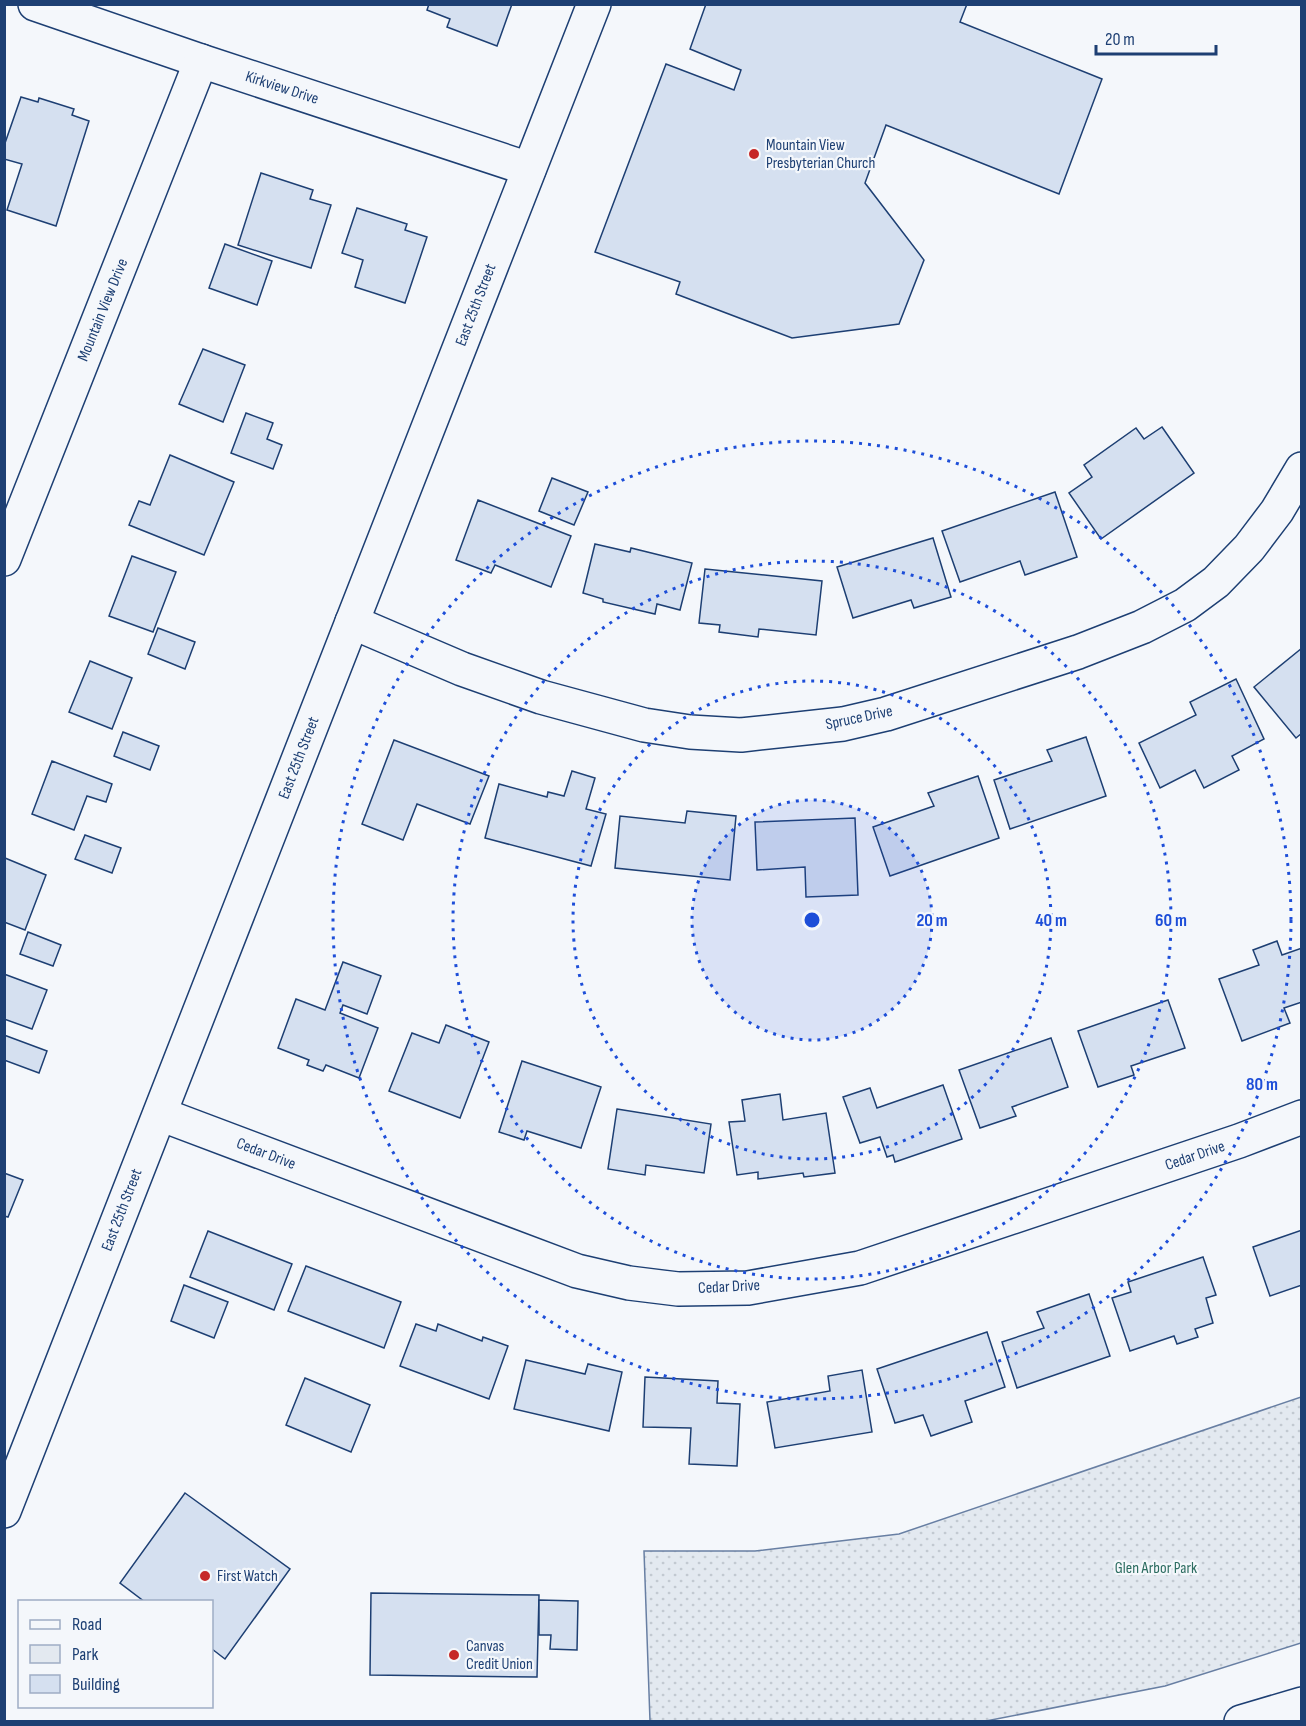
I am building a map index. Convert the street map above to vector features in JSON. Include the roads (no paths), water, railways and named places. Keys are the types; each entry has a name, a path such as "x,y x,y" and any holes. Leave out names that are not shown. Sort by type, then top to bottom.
{"main road":[{"name":"Kirkview Drive","path":"35,4 201,62 529,169"},
{"name":"East 25th Street","path":"4,1511 594,4"},
{"name":"Mountain View Drive","path":"4,559 201,62"},
{"name":"Spruce Drive","path":"352,622 462,669 541,697 644,725 690,732 741,735 843,724 886,714 1078,652 1142,627 1185,605 1216,582 1249,548 1277,511 1302,469"},
{"name":"Cedar Drive","path":"160,1114 578,1271 629,1284 678,1289 748,1288 860,1268 1231,1144 1302,1117"},
{"path":"1241,1722 1302,1704"}],"place":[{"name":"Mountain View Presbyterian Church","path":"754,154"},
{"name":"First Watch","path":"205,1576"},
{"name":"Canvas Credit Union","path":"454,1655"}],"park label":[{"name":"Glen Arbor Park","path":"1156,1568"}]}
